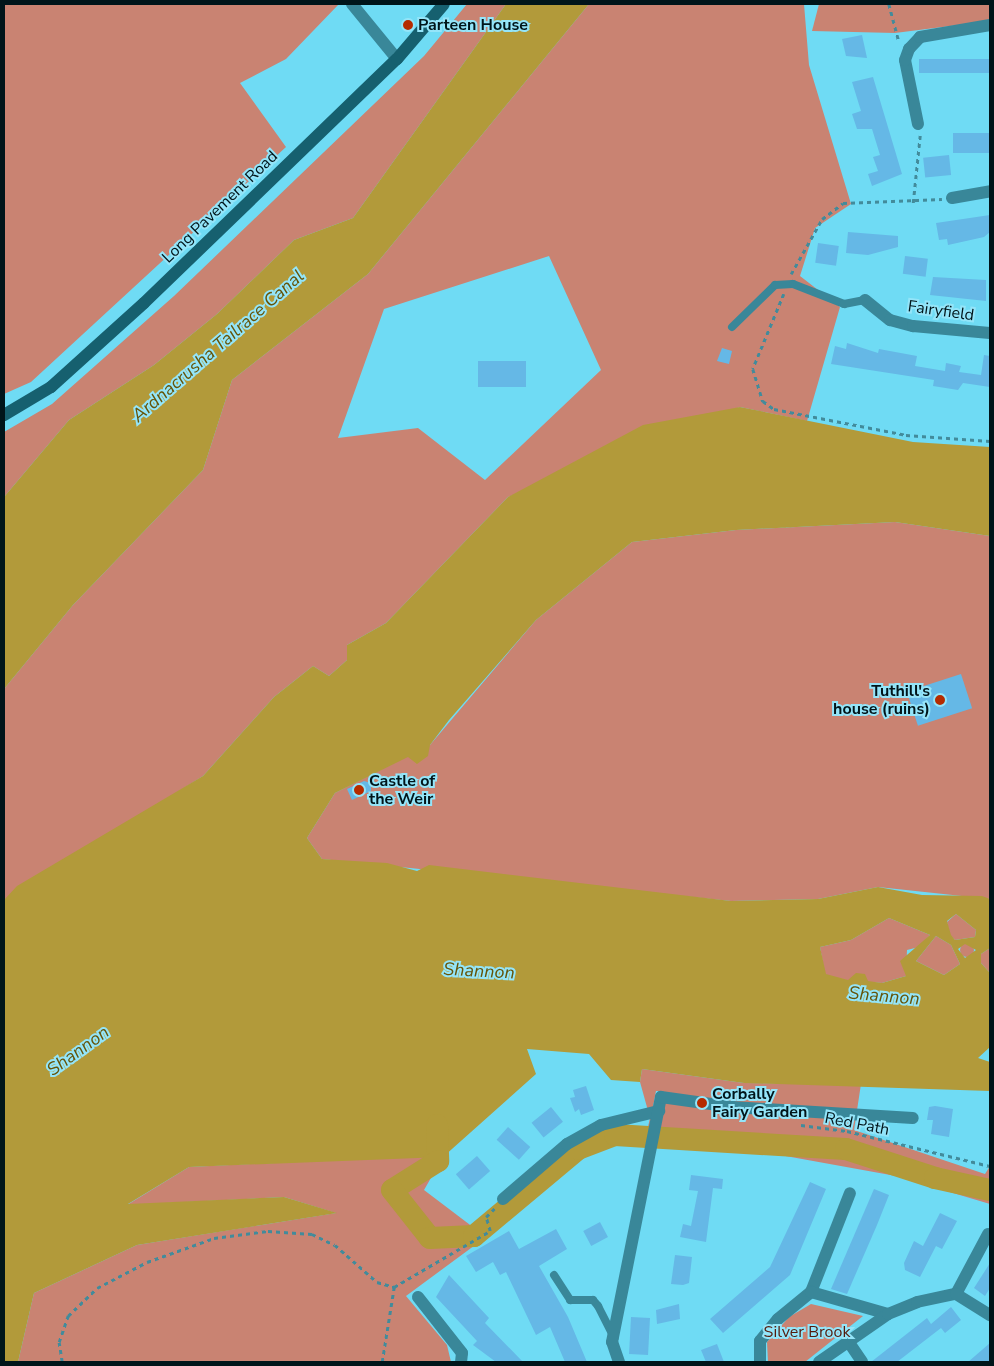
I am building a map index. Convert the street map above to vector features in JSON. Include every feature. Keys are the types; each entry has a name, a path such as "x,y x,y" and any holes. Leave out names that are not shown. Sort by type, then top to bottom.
{"main road":[{"name":"Long Pavement Road","path":"4,416 50,386 93,350 397,59 444,4"}],"street":[{"path":"352,4 397,59"},
{"path":"918,124 905,60 920,37 990,25"},
{"path":"952,198 990,191"},
{"name":"Fairyfield","path":"865,300 890,320 913,326 990,333"},
{"path":"619,1362 614,1338 652,1157 661,1097 732,1107 913,1118"},
{"path":"503,1199 576,1140 601,1126 659,1112"},
{"path":"760,1362 760,1340 778,1319 811,1292 850,1193"},
{"path":"956,1294 988,1234"},
{"path":"811,1292 888,1314"},
{"path":"819,1362 888,1314 917,1302 956,1294 990,1315"},
{"path":"418,1298 462,1353 461,1362"},
{"path":"848,1341 862,1362"}],"lane":[{"path":"732,327 775,285 787,284 844,304 865,300"},
{"path":"554,1275 570,1300 593,1300 614,1338"}],"path":[{"path":"889,4 905,60"},
{"path":"913,203 918,124"},
{"path":"952,198 913,203 843,203 822,219 800,252 753,369 762,401 774,410 906,434 990,441"},
{"name":"Red Path","path":"791,1124 847,1131 990,1166"},
{"path":"394,1288 490,1231 486,1217"},
{"path":"62,1362 59,1342 68,1316 97,1288 147,1262 214,1238 268,1231 312,1234 335,1245 377,1282 394,1288"},
{"path":"382,1362 394,1288"}],"green space":[{"path":"4,4 339,4 286,59 240,83 286,147 31,382 4,394"},
{"path":"467,4 506,4 353,218 294,240 217,314 154,365 69,420 4,497 4,432 52,404 174,296 424,56"},
{"path":"589,4 804,4 809,65 851,204 815,228 800,276 840,307 807,421 740,407 508,497 386,623 347,645 347,660 329,676 313,666 274,697 203,776 4,900 4,689 73,605 203,470 232,380 368,274","holes":["549,256 601,370 485,480 418,428 338,438 384,309"]},
{"path":"819,4 990,4 990,21 895,33 812,31"},
{"path":"895,522 990,536 990,899 878,887 818,899 731,901 322,859 307,838 335,793 430,745 536,620 632,542 736,530"},
{"path":"956,914 976,930 975,937 955,940 950,935 947,922"},
{"path":"889,918 930,935 919,947 907,950 906,976 882,983 835,979 825,974 820,947 851,940"},
{"path":"936,936 951,945 960,964 944,975 916,961"},
{"path":"964,943 970,943 974,950 970,957 964,957 960,953 960,947"},
{"path":"990,948 990,973 981,963 981,954"},
{"path":"642,1069 744,1083 861,1084 854,1130 985,1174 990,1166 990,1204 896,1176 741,1148 644,1144 650,1118 640,1082","holes":["656,1091 741,1103 665,1103 651,1117"]},
{"path":"439,1155 443,1157 424,1190 486,1237 406,1296 447,1345 451,1362 18,1362 34,1293 137,1245 336,1213 284,1197 127,1205 189,1167"},
{"name":"Silver Brook","path":"811,1304 863,1316 805,1362 768,1362 767,1342 789,1317"}],"water":[{"name":"Ardnacrusha Tailrace Canal","path":"506,4 589,4 368,274 232,380 203,470 73,605 4,689 4,497 69,420 154,365 217,314 294,240 353,218"},
{"name":"Shannon","path":"740,407 913,442 990,447 990,536 895,522 736,530 632,542 536,620 449,720 430,745 428,756 417,764 408,757 335,793 307,838 322,859 387,863 417,871 429,865 731,901 818,899 878,887 922,895 982,896 990,899 990,948 981,954 981,963 990,973 990,1047 978,1058 990,1062 990,1091 744,1083 642,1069 640,1082 611,1080 589,1054 527,1049 536,1074 443,1157 189,1167 128,1204 284,1197 337,1213 137,1245 34,1293 18,1362 4,1362 4,900 17,886 203,776 274,697 313,666 329,676 347,660 347,645 386,623 508,497 643,425","holes":["956,914 976,930 975,937 955,940 951,935 947,921","889,918 930,935 900,961 906,976 882,983 868,981 865,974 856,973 848,980 826,974 820,947 851,940","936,936 951,945 960,964 944,975 916,961","965,944 976,950 965,958 958,949"]}],"building":[{"path":"862,35 867,58 846,56 842,39"},
{"path":"919,59 990,59 990,73 919,73"},
{"path":"873,77 902,174 872,186 868,174 878,171 873,157 880,155 872,129 857,129 852,114 861,111 852,82"},
{"path":"953,133 990,133 990,153 953,153"},
{"path":"949,155 951,175 925,178 923,158"},
{"path":"990,215 990,232 984,237 948,245 947,239 939,240 936,223"},
{"path":"848,232 898,236 898,247 868,255 846,253"},
{"path":"818,243 839,246 836,266 815,263"},
{"path":"905,256 928,259 926,277 903,274"},
{"path":"933,277 986,280 986,301 930,295"},
{"path":"847,343 878,353 879,349 917,356 915,366 945,371 946,363 961,366 959,372 981,375 984,355 990,356 990,387 963,383 958,390 933,386 934,380 831,364 835,346 846,349"},
{"path":"722,348 732,351 729,364 717,361"},
{"path":"478,361 526,361 526,387 478,387"},
{"name":"Tuthill's house (ruins)","path":"961,674 972,708 918,726 907,692"},
{"name":"Castle of the Weir","path":"364,781 371,783 371,791 352,800 347,789"},
{"path":"586,1086 594,1110 581,1115 579,1109 575,1112 570,1098 575,1097 573,1090"},
{"path":"551,1107 563,1122 544,1137 532,1123"},
{"path":"929,1107 953,1109 949,1137 931,1134 933,1120 927,1120"},
{"path":"508,1127 530,1147 519,1160 497,1140"},
{"path":"477,1156 490,1171 469,1189 456,1174"},
{"path":"691,1175 723,1179 722,1189 713,1188 706,1242 680,1237 683,1224 691,1226 698,1191 689,1190"},
{"path":"810,1182 826,1189 790,1275 723,1333 710,1319 770,1267"},
{"path":"874,1189 889,1195 877,1225 847,1294 831,1289"},
{"path":"940,1213 957,1221 942,1249 936,1246 920,1277 905,1270 904,1263 914,1241 923,1246"},
{"path":"600,1222 608,1237 591,1246 583,1231"},
{"path":"556,1229 567,1249 539,1266 568,1317 587,1362 565,1362 550,1327 536,1335 506,1272 500,1275 493,1262 476,1272 466,1256 509,1231 519,1249"},
{"path":"675,1255 692,1257 689,1283 683,1285 671,1284"},
{"path":"990,1263 990,1288 985,1296 974,1288"},
{"path":"449,1275 489,1318 485,1323 523,1362 496,1362 473,1345 477,1341 436,1297"},
{"path":"679,1304 680,1319 657,1324 656,1310"},
{"path":"951,1307 961,1320 945,1333 941,1328 897,1362 871,1362 927,1318 931,1324"},
{"path":"631,1317 650,1318 648,1355 629,1354"},
{"path":"990,1343 990,1362 968,1362"},
{"path":"717,1344 724,1362 706,1362 701,1350"}],"waterway":[{"path":"437,1125 438,1161 392,1190 430,1238 474,1236 578,1149 615,1135 846,1149 935,1178 990,1190"}],"place":[{"name":"Parteen House","path":"408,25"},
{"name":"Tuthill's house (ruins)","path":"940,700"},
{"name":"Castle of the Weir","path":"359,790"},
{"name":"Corbally Fairy Garden","path":"702,1103"}]}
